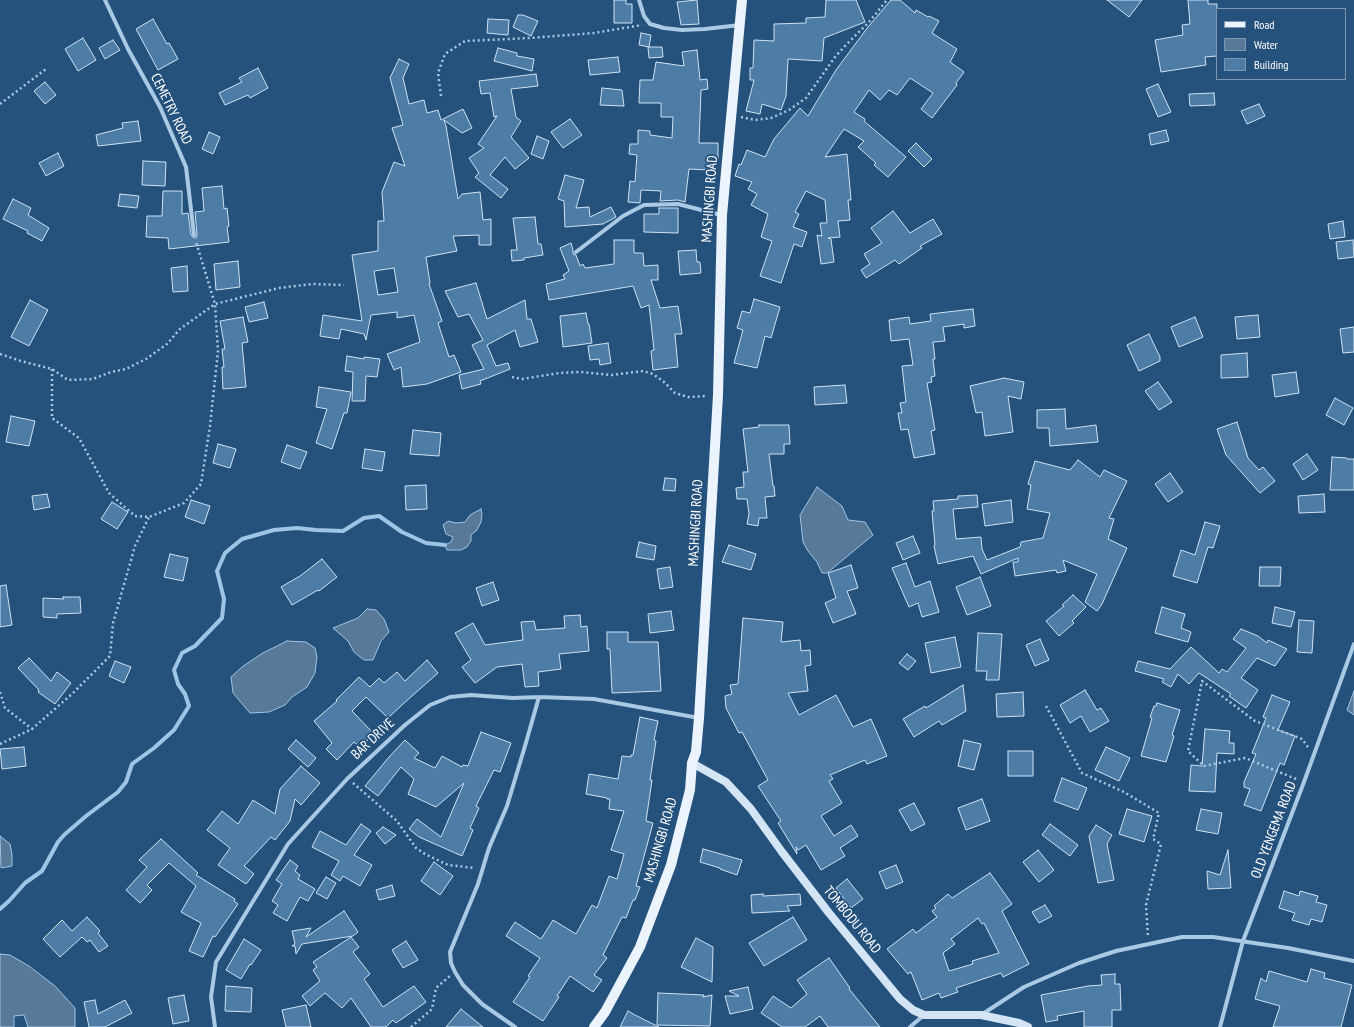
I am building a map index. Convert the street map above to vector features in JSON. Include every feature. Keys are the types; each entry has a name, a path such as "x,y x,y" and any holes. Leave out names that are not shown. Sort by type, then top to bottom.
{"main road":[{"name":"MASHINGBI ROAD","path":"594,1027 605,1012 640,947 671,865 690,790 692,763 696,752 700,718 718,395 722,215 730,115 742,0"},
{"name":"TOMBODU ROAD","path":"692,763 726,782 751,809 829,913 900,999 913,1010 924,1015"},
{"path":"924,1015 981,1015 1019,1023 1028,1027"}],"street":[{"name":"CEMETRY ROAD","path":"105,0 120,32 160,107 186,167 194,235"},
{"path":"639,0 644,16 650,24 664,28 682,30 740,25"},
{"path":"576,252 623,216 644,205 678,204 722,215"},
{"name":"OLD YENGEMA ROAD","path":"1220,1027 1243,941 1304,782 1354,644"},
{"name":"BAR DRIVE","path":"215,1027 211,997 216,962 288,844 347,779 405,725 430,705 450,697 464,696 594,699 700,718"},
{"path":"515,1027 482,1004 463,985 454,972 450,952 478,884 489,848 507,806 538,697"},
{"path":"981,1015 1024,987 1079,963 1116,951 1182,937 1214,937 1243,941 1354,961"},
{"path":"910,1027 924,1015"}],"path":[{"path":"730,115 755,120 771,118 789,110 806,98 835,57 869,22 886,0"},
{"path":"441,96 438,73 445,54 465,41 594,33 650,24"},
{"path":"0,104 46,69"},
{"path":"52,369 52,418 79,438 109,493 135,516 149,517 184,502 201,484 210,426 218,351 214,304 194,235"},
{"path":"0,354 52,369 68,380 93,379 126,368 146,359 167,344 180,330 214,304 279,288 312,284 344,285"},
{"path":"512,377 522,379 559,373 580,372 612,375 643,371 653,374 664,382 675,394 688,397 718,395"},
{"path":"0,744 32,729 72,694 110,656 113,623 135,546 149,517"},
{"path":"1304,782 1245,758 1204,766 1188,751 1202,681 1255,721 1302,739 1314,754"},
{"path":"0,692 5,708 32,729"},
{"path":"1046,706 1082,773 1124,792 1159,813 1153,839 1161,844 1146,905 1148,944"},
{"path":"347,779 397,821 416,848 425,854 448,865 482,868"},
{"path":"411,1027 432,1009 436,988 454,972"}],"water":[{"path":"817,487 842,506 848,520 865,522 873,535 827,573 822,573 817,562 803,542 800,515"},
{"path":"481,509 481,522 477,530 471,535 471,541 467,547 461,550 447,550 445,545 451,542 453,537 446,534 443,525 448,521 456,523 465,522 470,515"},
{"path":"367,609 376,610 384,619 389,632 381,641 373,660 364,660 354,652 348,641 333,628 358,618"},
{"path":"287,641 306,642 315,648 317,657 315,673 307,687 292,697 285,705 269,712 250,713 233,693 231,677 242,667 261,654"},
{"path":"1354,691 1354,715 1347,710"},
{"path":"0,836 10,844 12,866 1,868"},
{"path":"0,954 10,955 29,966 55,986 75,1008 75,1027 28,1027 24,1015 14,1016 14,1027 0,1027"}],"building":[{"path":"614,0 626,0 626,4 632,4 632,23 614,23"},
{"path":"697,0 699,24 681,25 677,2"},
{"path":"826,0 856,0 865,22 824,38 822,61 788,59 786,96 781,110 762,104 760,114 746,111 754,80 750,80 750,68 753,68 754,40 774,41 774,24 806,23 806,18 825,17"},
{"path":"891,0 900,0 915,13 916,10 939,21 932,33 957,49 950,62 964,72 956,83 957,85 932,118 921,109 933,93 910,78 897,95 889,90 880,100 869,90 854,112 865,119 864,121 906,157 888,177 874,165 876,163 858,147 864,141 844,129 825,157 847,154 851,200 848,200 850,220 838,221 840,237 828,238 831,239 834,262 821,264 817,235 822,236 820,223 827,223 825,200 806,191 795,212 799,214 793,227 807,232 802,247 794,244 781,283 760,276 772,241 761,237 768,214 751,205 757,194 748,189 752,182 735,176 739,164 741,165 747,150 765,157 774,139 800,108 808,116 836,70 868,27"},
{"path":"1107,0 1142,0 1129,17"},
{"path":"1188,0 1208,0 1208,4 1217,4 1216,56 1205,57 1206,65 1161,72 1155,40 1183,35 1182,25 1190,24"},
{"path":"518,15 523,15 538,21 531,36 513,27"},
{"path":"153,19 167,44 169,43 178,59 158,70 136,29"},
{"path":"488,19 509,20 508,35 487,33"},
{"path":"641,33 651,35 649,47 639,45"},
{"path":"83,38 96,60 78,71 65,49"},
{"path":"113,40 120,50 105,59 99,48"},
{"path":"648,47 662,47 663,57 649,58"},
{"path":"498,48 517,53 517,56 534,59 532,71 494,61"},
{"path":"697,50 700,80 707,79 708,89 701,90 699,143 718,143 718,159 710,159 708,170 689,169 685,202 678,200 660,201 661,191 641,190 640,203 628,202 630,181 635,182 637,155 629,154 630,144 638,144 638,130 650,131 650,135 672,138 673,117 661,117 661,103 639,103 640,80 653,80 656,62 684,66 682,52"},
{"path":"618,57 620,72 590,75 588,60"},
{"path":"399,59 409,64 403,78 409,104 424,100 427,113 438,110 441,120 463,109 472,128 462,133 444,120 458,199 462,194 480,192 483,220 491,219 491,245 479,245 479,235 453,236 457,251 426,257 429,284 442,321 438,323 449,357 454,355 461,372 427,384 403,387 401,367 394,370 387,354 420,342 414,315 397,318 397,312 371,315 366,340 364,334 341,329 339,339 320,336 323,315 362,321 352,255 378,251 378,221 384,221 382,192 394,162 405,166 392,128 403,125 390,78","holes":["394,268 398,292 378,295 374,271"]},
{"path":"258,68 268,88 250,98 248,95 225,105 219,93 242,82 239,78"},
{"path":"536,74 538,86 511,89 516,117 521,121 511,137 529,158 515,169 505,157 490,175 508,189 501,198 475,177 479,173 469,158 484,148 478,144 497,116 494,117 490,93 481,94 479,81"},
{"path":"45,82 56,95 45,104 34,91"},
{"path":"1158,84 1171,112 1158,117 1146,89"},
{"path":"602,88 622,90 624,106 600,105"},
{"path":"1214,93 1215,105 1190,106 1189,94"},
{"path":"1259,104 1265,116 1247,124 1241,111"},
{"path":"570,119 582,135 563,148 551,132"},
{"path":"138,121 141,141 98,146 96,135 123,128 122,123"},
{"path":"1166,130 1169,141 1151,145 1149,134"},
{"path":"209,132 220,137 213,154 202,149"},
{"path":"537,136 549,141 543,159 531,154"},
{"path":"916,143 932,159 924,167 908,151"},
{"path":"58,153 64,166 46,176 39,163"},
{"path":"143,161 166,162 165,186 142,185"},
{"path":"565,175 584,180 576,208 589,207 590,217 611,207 616,217 603,224 565,227 564,201 558,199"},
{"path":"222,186 224,209 227,208 229,242 169,249 168,238 146,237 147,216 162,216 163,191 182,191 182,214 188,213 191,235 196,238 195,212 204,211 202,188"},
{"path":"120,194 139,196 137,208 118,206"},
{"path":"13,199 31,208 28,215 49,228 42,241 27,233 28,231 3,219"},
{"path":"659,208 678,208 678,233 644,232 644,214 659,214"},
{"path":"893,211 910,233 933,219 942,234 920,246 922,248 899,264 895,260 866,278 861,270 870,264 864,254 882,243 871,228"},
{"path":"535,217 538,244 541,244 543,255 524,258 524,260 512,261 511,250 517,250 513,218"},
{"path":"1343,221 1345,237 1330,239 1328,224"},
{"path":"614,240 634,240 634,253 643,253 644,266 658,265 658,280 651,280 660,308 678,306 682,334 675,334 678,367 653,370 651,351 654,350 649,305 641,308 633,286 549,300 546,284 565,279 563,275 569,271 560,248 571,243 573,254 576,255 580,266 583,264 585,268 614,264"},
{"path":"1353,240 1354,257 1338,259 1336,242"},
{"path":"696,250 697,262 700,262 701,273 680,275 678,251"},
{"path":"238,261 240,287 216,290 214,264"},
{"path":"187,266 188,291 173,292 171,268"},
{"path":"476,283 487,319 525,300 527,319 531,319 538,342 520,347 515,330 487,345 496,366 508,363 510,369 480,381 481,384 462,389 459,375 484,369 472,345 483,340 469,314 458,317 445,291"},
{"path":"754,299 780,307 771,338 765,336 757,368 734,363 743,330 737,328 742,311 750,313"},
{"path":"30,300 48,310 29,346 11,337"},
{"path":"264,302 268,318 249,322 245,307"},
{"path":"973,309 975,326 964,328 964,324 943,327 945,341 933,342 935,376 931,377 932,382 927,383 935,430 931,431 935,454 914,458 908,429 901,430 898,413 902,413 900,403 906,402 902,366 913,365 909,339 891,341 889,320 909,317 910,324 931,321 930,314"},
{"path":"586,313 592,343 563,347 560,316"},
{"path":"1258,315 1260,337 1237,339 1235,317"},
{"path":"243,317 248,342 242,343 246,387 223,389 222,367 224,367 222,349 225,349 220,321"},
{"path":"1195,317 1203,337 1179,347 1171,327"},
{"path":"1354,327 1354,352 1343,353 1340,329"},
{"path":"1149,334 1160,357 1160,361 1139,371 1127,345"},
{"path":"608,343 611,363 600,365 599,359 590,360 588,346"},
{"path":"1247,353 1248,377 1221,378 1221,355"},
{"path":"347,356 364,359 364,357 380,359 377,377 366,376 365,401 352,401 353,372 345,371"},
{"path":"1296,372 1299,393 1275,397 1272,375"},
{"path":"1004,378 1024,382 1021,399 1008,396 1013,432 985,436 982,412 976,413 970,386"},
{"path":"1158,382 1172,402 1159,410 1145,391"},
{"path":"845,385 847,403 815,405 814,387"},
{"path":"319,387 351,392 347,413 344,413 332,449 316,443 327,409 316,407"},
{"path":"1335,398 1353,408 1344,425 1326,415"},
{"path":"1065,409 1066,429 1096,425 1098,442 1050,446 1049,428 1037,428 1037,410"},
{"path":"11,416 35,421 29,446 6,442"},
{"path":"1237,422 1248,458 1259,470 1263,467 1275,481 1260,493 1226,455 1217,429"},
{"path":"759,425 789,425 790,444 784,444 784,454 769,454 775,496 765,497 767,518 759,518 758,526 747,524 749,514 747,499 737,499 736,488 744,487 743,472 748,472 743,429 759,427"},
{"path":"413,430 441,433 439,456 410,454"},
{"path":"218,444 236,449 230,468 213,463"},
{"path":"287,445 307,452 300,469 281,462"},
{"path":"365,449 385,452 382,471 362,468"},
{"path":"1307,454 1318,470 1303,480 1293,464"},
{"path":"1332,457 1354,459 1354,490 1330,490"},
{"path":"1078,460 1100,477 1104,470 1127,481 1109,518 1114,519 1108,539 1127,548 1102,604 1097,611 1085,602 1097,574 1063,560 1066,571 1057,573 1056,570 1015,576 1013,562 1018,562 1018,558 981,574 973,556 938,564 934,546 932,511 934,511 933,501 958,499 958,496 977,495 978,507 953,509 956,539 981,537 982,549 987,560 1020,547 1021,542 1043,538 1050,513 1027,509 1031,485 1028,484 1035,461 1070,470"},
{"path":"1170,473 1183,492 1168,502 1155,484"},
{"path":"665,478 676,479 675,491 663,490"},
{"path":"426,485 427,509 406,510 405,486"},
{"path":"47,494 50,507 34,510 32,496"},
{"path":"1324,494 1325,512 1299,513 1298,496"},
{"path":"191,500 210,506 204,524 185,517"},
{"path":"1011,500 1013,522 985,526 982,504"},
{"path":"112,502 128,512 117,529 101,519"},
{"path":"1205,522 1220,526 1213,548 1208,547 1197,583 1173,576 1181,550 1195,555"},
{"path":"913,536 920,553 903,560 896,543"},
{"path":"639,542 656,546 654,560 636,557"},
{"path":"729,545 756,554 751,570 722,562"},
{"path":"170,554 188,558 183,581 164,577"},
{"path":"322,559 337,577 319,591 318,590 292,605 281,587 300,576"},
{"path":"906,563 915,587 930,581 939,612 922,617 918,603 909,607 892,568"},
{"path":"851,565 858,588 847,591 856,614 833,623 825,603 836,598 828,573"},
{"path":"670,567 673,587 660,589 657,569"},
{"path":"1260,567 1281,567 1280,586 1259,586"},
{"path":"980,577 991,606 967,615 956,587"},
{"path":"493,582 499,600 482,606 476,588"},
{"path":"6,585 12,625 0,627 0,586"},
{"path":"1073,595 1086,607 1072,621 1074,623 1059,636 1046,621 1064,606 1062,605"},
{"path":"63,597 80,597 81,613 57,614 57,618 43,617 43,598 64,599"},
{"path":"1162,607 1185,614 1181,628 1191,632 1188,642 1155,633"},
{"path":"1275,607 1295,612 1291,627 1272,623"},
{"path":"671,611 674,630 650,633 648,614"},
{"path":"580,615 581,627 587,626 589,651 559,654 561,669 538,672 539,686 525,687 522,664 497,667 475,683 462,667 471,660 455,633 473,623 485,645 523,640 521,622 534,621 536,630 565,628 564,616"},
{"path":"743,618 783,622 781,642 800,640 801,651 810,650 811,665 805,666 808,691 788,693 799,715 836,695 853,727 871,719 887,756 867,764 865,760 830,775 833,779 829,781 842,803 821,816 834,836 851,825 858,836 840,848 845,856 821,870 806,845 798,850 796,847 797,854 778,823 781,821 758,786 768,780 742,732 739,733 726,708 725,696 732,694 730,685 738,684"},
{"path":"1299,620 1314,621 1312,653 1297,652"},
{"path":"1241,629 1258,636 1267,643 1268,640 1287,649 1275,666 1257,658 1241,678 1258,690 1246,708 1229,696 1231,694 1199,673 1189,684 1178,674 1171,687 1162,682 1164,679 1135,671 1138,661 1170,669 1191,647 1219,673 1222,669 1227,672 1246,648 1233,639"},
{"path":"607,632 628,632 628,642 658,642 661,691 612,693 610,649 607,649"},
{"path":"978,633 1002,634 999,680 986,680 987,671 976,671"},
{"path":"955,637 961,667 931,673 925,643"},
{"path":"1040,639 1049,660 1035,666 1026,645"},
{"path":"907,654 916,661 908,670 899,663"},
{"path":"29,658 51,681 57,672 71,683 55,704 38,692 39,690 18,668"},
{"path":"427,660 438,673 388,718 366,697 352,711 374,734 360,748 354,742 337,760 326,749 332,743 314,721 337,701 336,700 359,677 370,687 379,678 384,683 397,672 405,681"},
{"path":"115,661 131,667 124,683 109,676"},
{"path":"963,685 966,711 942,725 939,721 914,737 903,719 925,706 926,708"},
{"path":"1085,690 1097,710 1101,708 1109,721 1090,732 1081,716 1070,723 1060,705"},
{"path":"1023,692 1024,716 997,717 996,694"},
{"path":"1272,695 1290,702 1278,730 1295,736 1284,765 1280,763 1261,811 1244,805 1250,789 1244,787 1244,782 1256,754 1252,753 1266,718 1263,717"},
{"path":"1157,703 1180,710 1172,735 1174,736 1166,762 1141,756 1152,718 1150,717 1154,706 1156,706"},
{"path":"640,717 658,721 654,740 656,741 646,821 653,823 636,886 640,887 626,918 622,917 603,955 607,958 594,975 602,980 593,992 570,976 557,996 559,997 543,1021 513,1002 530,977 528,976 540,958 506,936 515,922 541,939 553,920 576,934 592,905 597,908 609,876 617,879 624,854 611,850 624,811 609,809 610,799 586,794 589,774 618,779 622,756 631,757 631,755 633,755"},
{"path":"1205,729 1230,731 1229,743 1234,743 1234,754 1217,753 1215,792 1189,791 1191,765 1202,766"},
{"path":"481,732 511,743 500,772 494,770 476,806 479,808 470,828 473,830 462,856 419,837 409,829 417,819 441,837 464,783 436,807 408,794 414,779 401,767 378,796 365,786 405,740 419,753 414,758 435,768 442,756 462,767 463,765 468,766"},
{"path":"296,740 316,758 308,767 288,749"},
{"path":"964,740 981,744 974,770 958,766"},
{"path":"24,747 26,766 2,769 0,749"},
{"path":"1106,747 1130,758 1119,781 1095,770"},
{"path":"1008,751 1033,751 1033,776 1008,776"},
{"path":"301,766 320,783 301,805 295,799 290,821 275,840 271,837 244,866 254,874 246,884 218,865 230,848 207,830 222,811 238,824 253,800 275,814 280,789"},
{"path":"1062,778 1087,788 1078,810 1054,801"},
{"path":"982,799 990,821 966,830 958,808"},
{"path":"914,803 925,824 911,831 899,810"},
{"path":"1127,809 1152,816 1144,842 1119,834"},
{"path":"1201,809 1222,813 1218,834 1196,830"},
{"path":"361,824 371,831 354,855 372,865 360,886 343,876 340,881 331,875 339,861 312,847 320,831 346,845"},
{"path":"1050,824 1078,845 1070,856 1042,835"},
{"path":"1096,825 1112,835 1107,844 1114,880 1098,883 1089,836"},
{"path":"383,827 396,835 385,844 376,833"},
{"path":"161,839 198,873 196,875 235,899 234,901 238,904 215,937 213,936 203,957 189,951 201,923 181,912 196,886 169,863 147,885 152,890 140,903 126,890 147,867 139,860"},
{"path":"703,849 742,860 737,875 700,862"},
{"path":"1038,850 1054,870 1039,882 1023,862"},
{"path":"1228,850 1231,888 1208,889 1207,871 1220,875"},
{"path":"290,860 298,866 295,871 300,875 298,879 315,889 308,901 300,897 287,921 273,913 278,905 272,901 282,884 276,880"},
{"path":"434,862 453,876 440,895 421,881"},
{"path":"896,865 903,882 886,889 879,872"},
{"path":"990,873 1012,904 1002,911 1029,964 1003,977 1001,973 956,988 958,992 941,998 939,993 922,1000 911,972 908,974 887,949 913,929 916,933 937,917 932,911 936,908 934,906 948,894 952,898","holes":["978,918 982,924 984,923 999,953 972,961 973,964 949,971 943,953 955,944 951,939"]},
{"path":"326,877 336,883 327,899 316,893"},
{"path":"847,879 863,899 851,908 836,888"},
{"path":"392,885 395,896 379,900 376,890"},
{"path":"1284,891 1299,896 1300,891 1318,896 1316,902 1327,905 1322,922 1311,919 1309,925 1292,920 1295,913 1279,908"},
{"path":"763,894 763,896 800,894 801,905 787,906 790,911 752,913 751,895"},
{"path":"1045,905 1052,916 1039,923 1032,912"},
{"path":"344,911 358,932 353,936 302,944 296,954 295,946 292,946 295,944 292,931 311,928 306,937"},
{"path":"87,917 100,931 98,933 108,946 99,952 90,940 87,942 82,937 60,957 43,939 62,920 72,931"},
{"path":"793,917 807,940 764,966 749,943"},
{"path":"351,937 359,947 353,952 370,974 364,979 383,1007 414,986 426,1002 396,1023 393,1020 386,1027 371,1027 351,998 342,1008 325,993 310,1006 302,996 320,981 313,970 317,967 313,962"},
{"path":"696,938 713,947 712,982 681,967"},
{"path":"244,939 261,950 241,979 226,970"},
{"path":"406,941 418,960 403,968 392,950"},
{"path":"829,958 850,988 849,989 880,1027 828,1027 820,1016 805,1027 782,1027 761,1013 773,996 791,1008 807,994 797,980"},
{"path":"1311,969 1325,973 1324,978 1352,985 1341,1027 1273,1027 1280,1006 1255,999 1261,978 1266,982 1269,971 1307,982"},
{"path":"1115,974 1115,984 1120,984 1121,1010 1112,1010 1112,1027 1084,1027 1084,1011 1057,1016 1058,1020 1046,1022 1041,995 1088,986 1102,985 1101,975"},
{"path":"226,986 252,988 251,1012 225,1011"},
{"path":"748,987 753,1009 730,1014 725,996 739,996 729,991"},
{"path":"658,993 704,995 703,997 712,995 710,1026 657,1025"},
{"path":"184,995 189,1021 173,1024 168,998"},
{"path":"95,1000 98,1014 125,1000 132,1013 105,1027 89,1027 84,1002"},
{"path":"306,1005 311,1027 286,1027 282,1010"},
{"path":"461,1009 483,1027 446,1027"},
{"path":"628,1011 635,1015 659,1027 620,1027"}],"waterway":[{"path":"0,909 25,883 42,871 58,842 64,835 118,792 126,782 132,764 154,748 174,730 189,706 185,694 178,684 174,670 182,653 195,646 222,618 224,599 217,571 225,553 242,539 274,530 297,528 343,531 364,518 379,516 402,532 426,543 445,545"}]}
